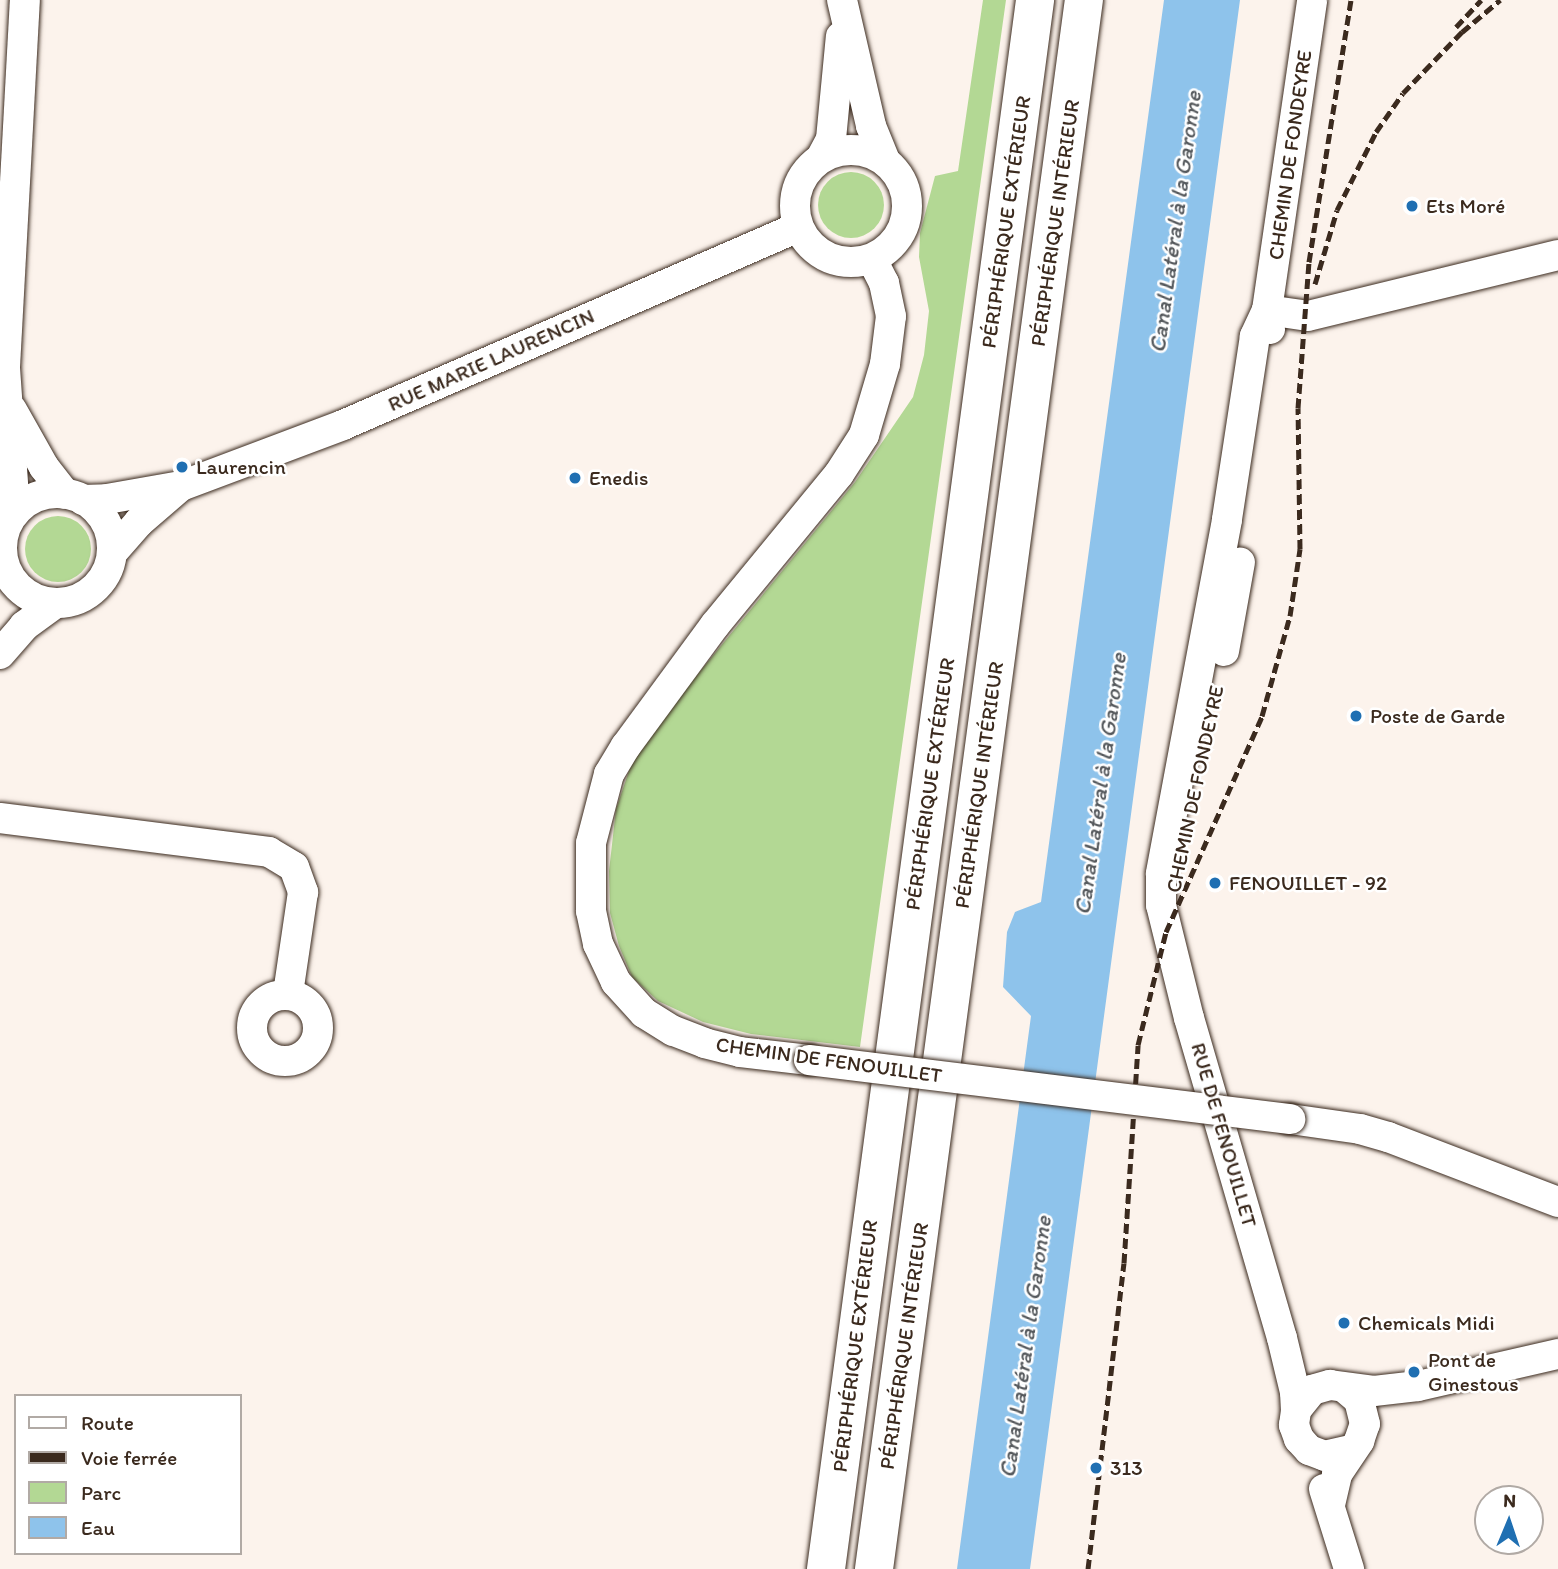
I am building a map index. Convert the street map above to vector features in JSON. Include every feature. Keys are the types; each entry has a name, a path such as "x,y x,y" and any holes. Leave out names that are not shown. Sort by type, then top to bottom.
{"highway":[{"name":"PÉRIPHÉRIQUE EXTÉRIEUR","path":"826,1569 1035,0"},
{"name":"PÉRIPHÉRIQUE INTÉRIEUR","path":"874,1569 1084,0"}],"street":[{"path":"15,511 5,367 25,0"},
{"name":"CHEMIN DE FONDEYRE","path":"1166,932 1161,905 1163,863 1227,520 1255,336 1267,310 1312,0"},
{"path":"821,158 831,139 843,6"},
{"path":"843,6 871,126 885,160 897,173 906,191 908,212 895,239 872,258 850,263 828,258 810,245 798,226 795,195 808,168 833,152 860,150 885,160"},
{"name":"RUE MARIE LAURENCIN","path":"74,497 107,499 181,486 343,425 798,226"},
{"path":"1267,310 1308,316 1558,255"},
{"name":"CHEMIN DE FENOUILLET","path":"872,258 884,283 891,316 885,364 864,435 839,474 715,625 626,746 609,774 591,843 591,911 598,944 616,982 644,1013 673,1031 740,1052 1360,1129 1414,1145 1558,1202"},
{"path":"0,654 24,626 56,603 76,599 94,589 106,573 112,553 106,522 74,497 44,467 8,404"},
{"name":"RUE MARIE LAURENCIN","path":"112,553 139,522 181,486"},
{"path":"56,603 32,596 6,593 1,546 5,527 15,511 38,497 74,497"},
{"path":"0,818 269,852 294,867 303,892 288,994"},
{"name":"RUE DE FENOUILLET","path":"1166,932 1282,1338 1295,1392 1296,1432 1309,1450 1349,1569"},
{"name":"CHEMIN DE FENOUILLET","path":"1497,1178 1558,1221"},
{"path":"1296,1410 1312,1390 1338,1387 1374,1391 1418,1386 1546,1357 1558,1335"},
{"name":"RUE DE FENOUILLET","path":"1282,1338 1307,1369 1359,1400 1365,1424"},
{"path":"1330,1506 1337,1474 1350,1450 1359,1441 1365,1424 1380,1410 1418,1386"},
{"path":"1309,1450 1325,1456 1350,1450"}],"green space":[{"path":"983,0 1006,0 860,1047 751,1034 703,1022 658,1001 632,977 619,946 610,913 609,871 616,809 632,762 679,697 855,482 913,397 924,355 929,311 919,257 920,233 935,176 958,171"},
{"path":"851,172 874,182 884,205 874,228 851,238 828,228 818,205 828,182"},
{"path":"58,516 71,519 81,526 88,536 91,549 88,562 81,572 71,579 58,582 45,579 35,572 28,562 25,549 28,536 35,526 45,519"}],"water":[{"name":"Canal Latéral à la Garonne","path":"1164,0 1240,0 1030,1569 957,1569 1031,1016 1003,987 1007,932 1015,912 1041,902"}],"railway":[{"path":"1088,1569 1124,1263 1138,1045 1166,932 1262,716 1290,616 1300,549 1298,408 1309,262 1351,0"},
{"path":"1456,27 1481,0"},
{"path":"1315,284 1337,210 1376,132 1403,93 1462,32 1500,0"}],"place":[{"name":"Ets Moré","path":"1412,206"},
{"name":"Laurencin","path":"182,467"},
{"name":"Enedis","path":"575,478"},
{"name":"Poste de Garde","path":"1356,716"},
{"name":"FENOUILLET - 92","path":"1215,883"},
{"name":"Chemicals Midi","path":"1344,1323"},
{"name":"Pont de Ginestous","path":"1414,1372"},
{"name":"313","path":"1096,1468"}]}
